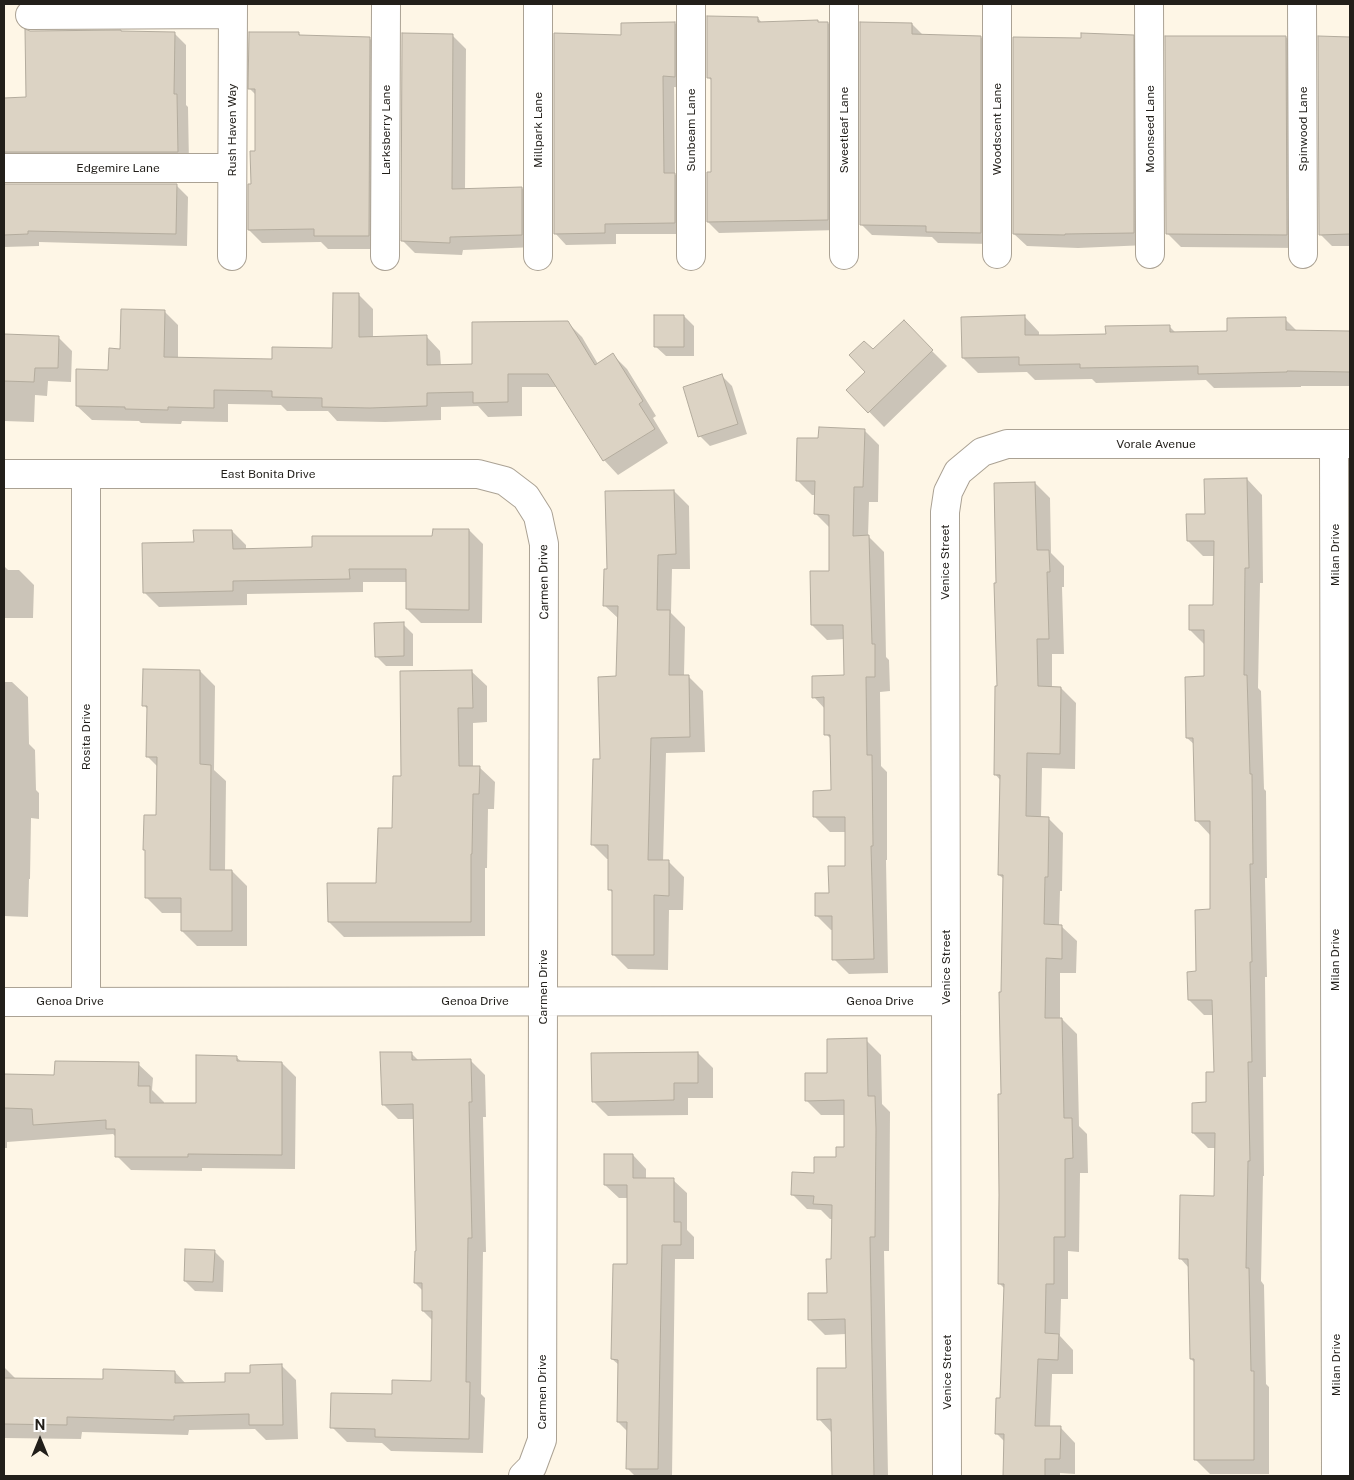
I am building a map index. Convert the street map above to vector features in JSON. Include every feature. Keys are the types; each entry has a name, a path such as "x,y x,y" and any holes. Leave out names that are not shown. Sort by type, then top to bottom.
{"street":[{"name":"Larksberry Lane","path":"385,256 386,4"},
{"name":"Millpark Lane","path":"538,4 538,256"},
{"name":"Sunbeam Lane","path":"691,4 691,256"},
{"name":"Sweetleaf Lane","path":"844,4 844,255"},
{"name":"Woodscent Lane","path":"997,4 997,254"},
{"name":"Moonseed Lane","path":"1149,4 1150,254"},
{"name":"Spinwood Lane","path":"1302,4 1303,254"},
{"path":"30,15 233,9"},
{"name":"Rush Haven Way","path":"232,256 233,9"},
{"name":"Edgemire Lane","path":"4,168 232,168"},
{"name":"Vorale Avenue","path":"967,465 982,452 1007,444 1342,444"},
{"name":"Milan Drive","path":"1336,1476 1342,444"},
{"name":"Venice Street","path":"947,1476 945,512 948,492 958,472 967,465"},
{"name":"East Bonita Drive","path":"4,474 478,474 505,480 526,497"},
{"name":"Rosita Drive","path":"86,474 86,1001"},
{"name":"Carmen Drive","path":"523,1476 532,1467 542,1440 544,1001 544,544 538,516 526,497"},
{"name":"Genoa Drive","path":"4,1002 946,1001"}],"building":[{"path":"707,16 758,17 758,22 818,20 818,22 828,22 828,220 707,222 707,172 711,172 711,78 707,78"},
{"path":"675,22 675,77 663,76 664,173 675,173 675,223 605,224 605,233 554,234 554,33 621,35 621,23"},
{"path":"860,22 912,23 912,34 981,36 981,233 926,232 926,226 860,225"},
{"path":"25,29 30,31 121,30 175,32 174,94 177,94 178,152 4,152 4,98 26,97"},
{"path":"249,32 299,32 299,35 370,37 369,236 314,236 314,229 248,230 248,184 251,184 250,151 255,151 255,89 248,89"},
{"path":"402,33 453,34 452,189 522,187 522,235 450,237 450,243 401,241"},
{"path":"1081,33 1134,35 1134,233 1013,234 1013,37 1081,38"},
{"path":"1165,36 1286,36 1287,235 1166,234"},
{"path":"1318,36 1350,37 1350,234 1319,235"},
{"path":"4,184 177,184 176,234 28,231 28,234 4,235"},
{"path":"333,293 359,293 359,337 427,335 427,365 472,364 472,322 568,321 595,365 613,353 643,401 639,404 655,429 603,461 548,374 508,374 508,402 473,403 473,392 427,393 427,406 322,407 322,398 272,397 272,391 214,390 214,408 168,407 168,410 76,406 76,369 108,370 109,348 120,349 121,309 165,310 164,357 272,359 272,347 332,348"},
{"path":"654,315 684,315 684,347 654,347"},
{"path":"1025,315 1025,335 1106,334 1105,326 1170,325 1170,332 1227,331 1227,318 1286,317 1286,330 1350,331 1350,372 1287,371 1198,374 1198,366 1080,368 1080,364 1019,365 1019,357 962,358 961,317"},
{"path":"904,320 933,350 868,413 846,390 865,372 849,355 864,341 873,349"},
{"path":"4,334 59,336 58,368 35,368 34,382 4,381"},
{"path":"722,374 738,424 698,437 683,387"},
{"path":"819,427 865,429 863,487 854,487 853,536 869,535 872,644 875,644 875,677 866,677 867,755 872,755 873,846 871,846 874,959 832,960 832,916 815,916 815,893 829,893 828,866 845,866 845,817 813,817 813,791 831,790 830,735 824,735 824,697 812,698 812,676 844,675 843,625 811,625 810,571 829,571 829,515 814,514 815,481 796,481 797,438 818,438"},
{"path":"1247,478 1249,568 1245,568 1244,675 1247,675 1250,774 1252,774 1253,864 1250,864 1252,1062 1248,1062 1250,1161 1248,1161 1246,1268 1249,1268 1251,1371 1254,1371 1254,1460 1194,1460 1194,1359 1190,1359 1188,1259 1179,1259 1180,1195 1214,1196 1215,1133 1192,1133 1192,1103 1206,1102 1206,1072 1214,1072 1212,1000 1188,1000 1187,972 1196,971 1195,910 1210,909 1210,821 1195,821 1193,738 1186,738 1185,677 1204,676 1204,630 1189,630 1189,605 1213,605 1214,541 1187,541 1186,514 1205,514 1204,479"},
{"path":"1035,482 1037,550 1049,550 1050,572 1047,572 1049,639 1037,639 1038,686 1061,687 1060,754 1027,753 1026,816 1049,817 1048,877 1045,877 1044,924 1062,925 1062,959 1046,958 1045,1018 1062,1018 1064,1118 1072,1118 1073,1158 1065,1159 1065,1237 1054,1237 1054,1284 1046,1284 1045,1333 1059,1334 1058,1360 1038,1359 1035,1426 1061,1426 1060,1459 1045,1459 1045,1476 1003,1476 1004,1434 995,1434 996,1398 1000,1398 1004,1284 998,1284 998,1094 1001,1094 999,992 1001,992 1003,875 998,875 1000,775 994,775 995,686 997,686 994,483"},
{"path":"674,490 676,554 658,555 657,610 670,610 669,675 689,675 690,737 651,738 648,860 669,860 669,896 654,895 654,955 612,955 612,890 608,890 608,845 591,845 593,759 600,759 598,677 616,676 618,606 603,606 604,569 607,569 605,491"},
{"path":"433,529 469,529 469,610 406,609 406,569 349,569 350,579 233,581 233,591 143,593 142,543 194,542 193,530 232,530 233,549 312,547 312,536 432,536"},
{"path":"404,622 404,656 375,657 374,623"},
{"path":"143,669 200,670 200,764 211,765 210,870 232,870 232,931 181,931 181,898 145,898 144,815 156,815 157,757 146,757 147,706 142,706"},
{"path":"472,670 473,708 458,708 459,766 480,766 479,794 473,794 471,922 328,922 327,883 376,883 378,828 392,828 393,776 401,776 400,671"},
{"path":"867,1038 868,1096 875,1096 876,1129 875,1237 870,1237 874,1476 832,1476 831,1419 817,1420 817,1368 846,1368 845,1319 808,1320 808,1293 827,1293 826,1259 831,1259 832,1205 813,1204 814,1196 791,1195 792,1172 814,1173 814,1157 836,1157 836,1147 844,1147 844,1100 805,1101 805,1073 827,1073 827,1039"},
{"path":"380,1052 412,1052 412,1060 471,1059 472,1102 469,1102 472,1238 468,1238 466,1382 470,1382 469,1439 375,1437 375,1429 330,1428 331,1393 392,1394 392,1380 431,1381 432,1311 422,1311 422,1283 414,1283 416,1251 413,1104 382,1105"},
{"path":"698,1052 698,1083 674,1083 674,1100 592,1102 591,1053"},
{"path":"196,1055 237,1056 237,1061 282,1062 282,1155 188,1154 188,1157 115,1157 115,1129 106,1129 106,1120 33,1125 32,1109 4,1108 4,1074 54,1075 55,1061 139,1062 138,1086 150,1086 150,1103 196,1103"},
{"path":"604,1154 633,1154 633,1178 674,1178 674,1222 681,1222 681,1245 662,1245 658,1469 626,1469 627,1422 617,1422 618,1360 611,1359 613,1264 627,1264 627,1185 604,1185"},
{"path":"185,1249 215,1250 213,1282 184,1281"},
{"path":"282,1364 283,1425 249,1425 249,1414 174,1416 174,1420 67,1417 67,1425 4,1424 4,1378 103,1379 103,1369 175,1371 175,1383 225,1382 225,1373 250,1373 250,1365"}]}
